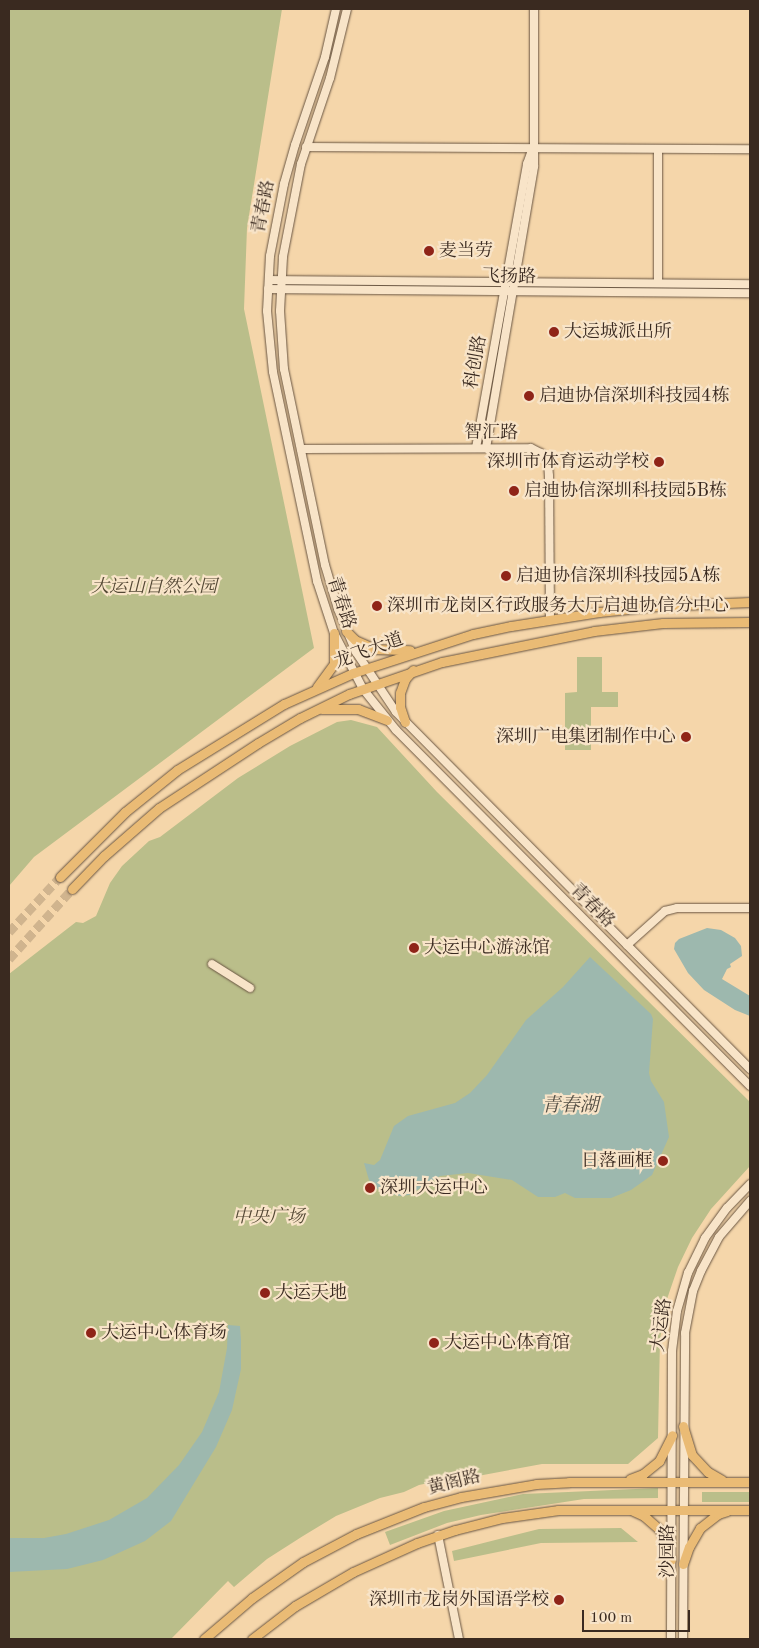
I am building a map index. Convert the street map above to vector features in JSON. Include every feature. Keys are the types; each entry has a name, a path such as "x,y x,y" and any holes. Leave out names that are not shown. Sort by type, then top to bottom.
{"main road":[{"name":"龙飞大道","path":"60,877 125,812 177,770 225,739 315,689 365,668 473,634 550,620 657,606 750,602"},
{"name":"龙飞大道","path":"72,890 104,856 159,808 258,742 317,710 363,689 413,670 470,654 603,629 663,623 750,622"},
{"path":"346,631 355,640 375,649 418,650"},
{"path":"315,689 334,664 334,633"},
{"path":"405,722 400,707 400,693 405,679 413,670"},
{"path":"317,710 358,709 387,720"},
{"path":"683,1426 690,1448 700,1465 712,1475 727,1482"},
{"path":"620,1482 632,1479 651,1469 665,1453 672,1435"},
{"name":"黄阁路","path":"204,1639 252,1598 303,1562 356,1534 392,1518 461,1497 502,1489 568,1482 750,1482"},
{"path":"252,1639 294,1606 325,1587 376,1561 438,1535 502,1518 584,1509 750,1510"},
{"path":"625,1509 644,1516 660,1530 669,1549 671,1560"},
{"path":"683,1564 689,1547 700,1528 718,1514 730,1509"}],"street":[{"name":"青春路","path":"336,9 325,56 289,162 273,234 268,289 268,332 273,372 317,581 334,633 353,673 387,720 750,1086"},
{"name":"青春路","path":"347,9 330,78 306,147 292,208 281,289 282,349 301,449 325,565 346,631 376,685 405,722 750,1070"},
{"path":"486,448 534,166 534,9"},
{"path":"306,147 750,149"},
{"name":"科创路","path":"476,448 527,164 533,148"},
{"path":"658,149 658,283"},
{"name":"飞扬路","path":"269,280 750,284"},
{"name":"飞扬路","path":"268,289 750,293"},
{"name":"智汇路","path":"301,449 530,448 541,453 548,462 550,620"},
{"path":"627,945 666,911 677,908 750,908"},
{"path":"212,964 250,988"},
{"name":"大运路","path":"672,1492 672,1351 677,1311 682,1292 705,1238 727,1208 750,1184"},
{"name":"大运路","path":"683,1492 684,1333 693,1291 719,1237 750,1201"},
{"name":"沙园路","path":"671,1639 672,1492"},
{"name":"沙园路","path":"683,1492 684,1639"},
{"path":"438,1535 459,1639"}],"green space":[{"name":"大运山自然公园","path":"9,9 282,9 247,228 244,309 314,648 34,857 9,886"},
{"path":"577,657 602,657 602,692 618,692 618,707 591,707 591,750 565,750 565,693 577,692"},
{"name":"深圳大运中心","path":"351,720 377,727 437,792 750,1102 750,1166 711,1209 692,1238 678,1267 667,1299 660,1339 658,1438 628,1464 542,1464 467,1478 456,1477 419,1485 336,1516 267,1559 234,1587 228,1581 171,1639 9,1639 9,974 76,922 83,923 96,916 110,883 122,866 149,841 160,837 238,778 290,746 337,722"},
{"path":"658,1488 658,1498 584,1499 481,1515 447,1523 390,1545 385,1532 444,1511 523,1494"},
{"path":"702,1492 750,1492 750,1502 702,1502"},
{"path":"621,1528 638,1542 541,1543 454,1561 452,1551 539,1529"}],"water":[{"path":"707,928 721,930 735,938 741,946 742,956 730,964 731,967 727,969 722,979 750,996 750,1016 735,1010 704,990 688,973 674,949 675,943 679,939"},
{"name":"青春湖","path":"590,957 651,1014 653,1019 649,1073 651,1081 664,1102 669,1137 652,1175 631,1190 611,1198 575,1198 565,1193 555,1197 538,1197 512,1180 468,1173 440,1176 409,1195 400,1196 382,1192 374,1186 369,1180 364,1163 374,1165 380,1160 394,1126 408,1116 455,1103 470,1093 487,1075 526,1020 563,987"},
{"path":"228,1325 240,1326 241,1340 241,1369 232,1410 216,1447 171,1521 145,1541 103,1560 67,1569 9,1572 9,1538 44,1538 66,1534 109,1520 147,1498 179,1465 202,1432 219,1392 227,1348"}],"tunnel":[{"path":"9,932 60,877"},
{"path":"9,959 72,889"}],"place":[{"name":"麦当劳","path":"429,251"},
{"name":"大运城派出所","path":"554,332"},
{"name":"启迪协信深圳科技园4栋","path":"529,396"},
{"name":"深圳市体育运动学校","path":"659,462"},
{"name":"启迪协信深圳科技园5B栋","path":"514,491"},
{"name":"启迪协信深圳科技园5A栋","path":"506,576"},
{"name":"深圳市龙岗区行政服务大厅启迪协信分中心","path":"377,606"},
{"name":"深圳广电集团制作中心","path":"686,737"},
{"name":"大运中心游泳馆","path":"414,948"},
{"name":"日落画框","path":"663,1161"},
{"name":"深圳大运中心","path":"370,1188"},
{"name":"大运天地","path":"265,1293"},
{"name":"大运中心体育场","path":"91,1333"},
{"name":"大运中心体育馆","path":"434,1343"},
{"name":"深圳市龙岗外国语学校","path":"559,1600"}],"park label":[{"name":"中央广场","path":"269,1217"}]}
